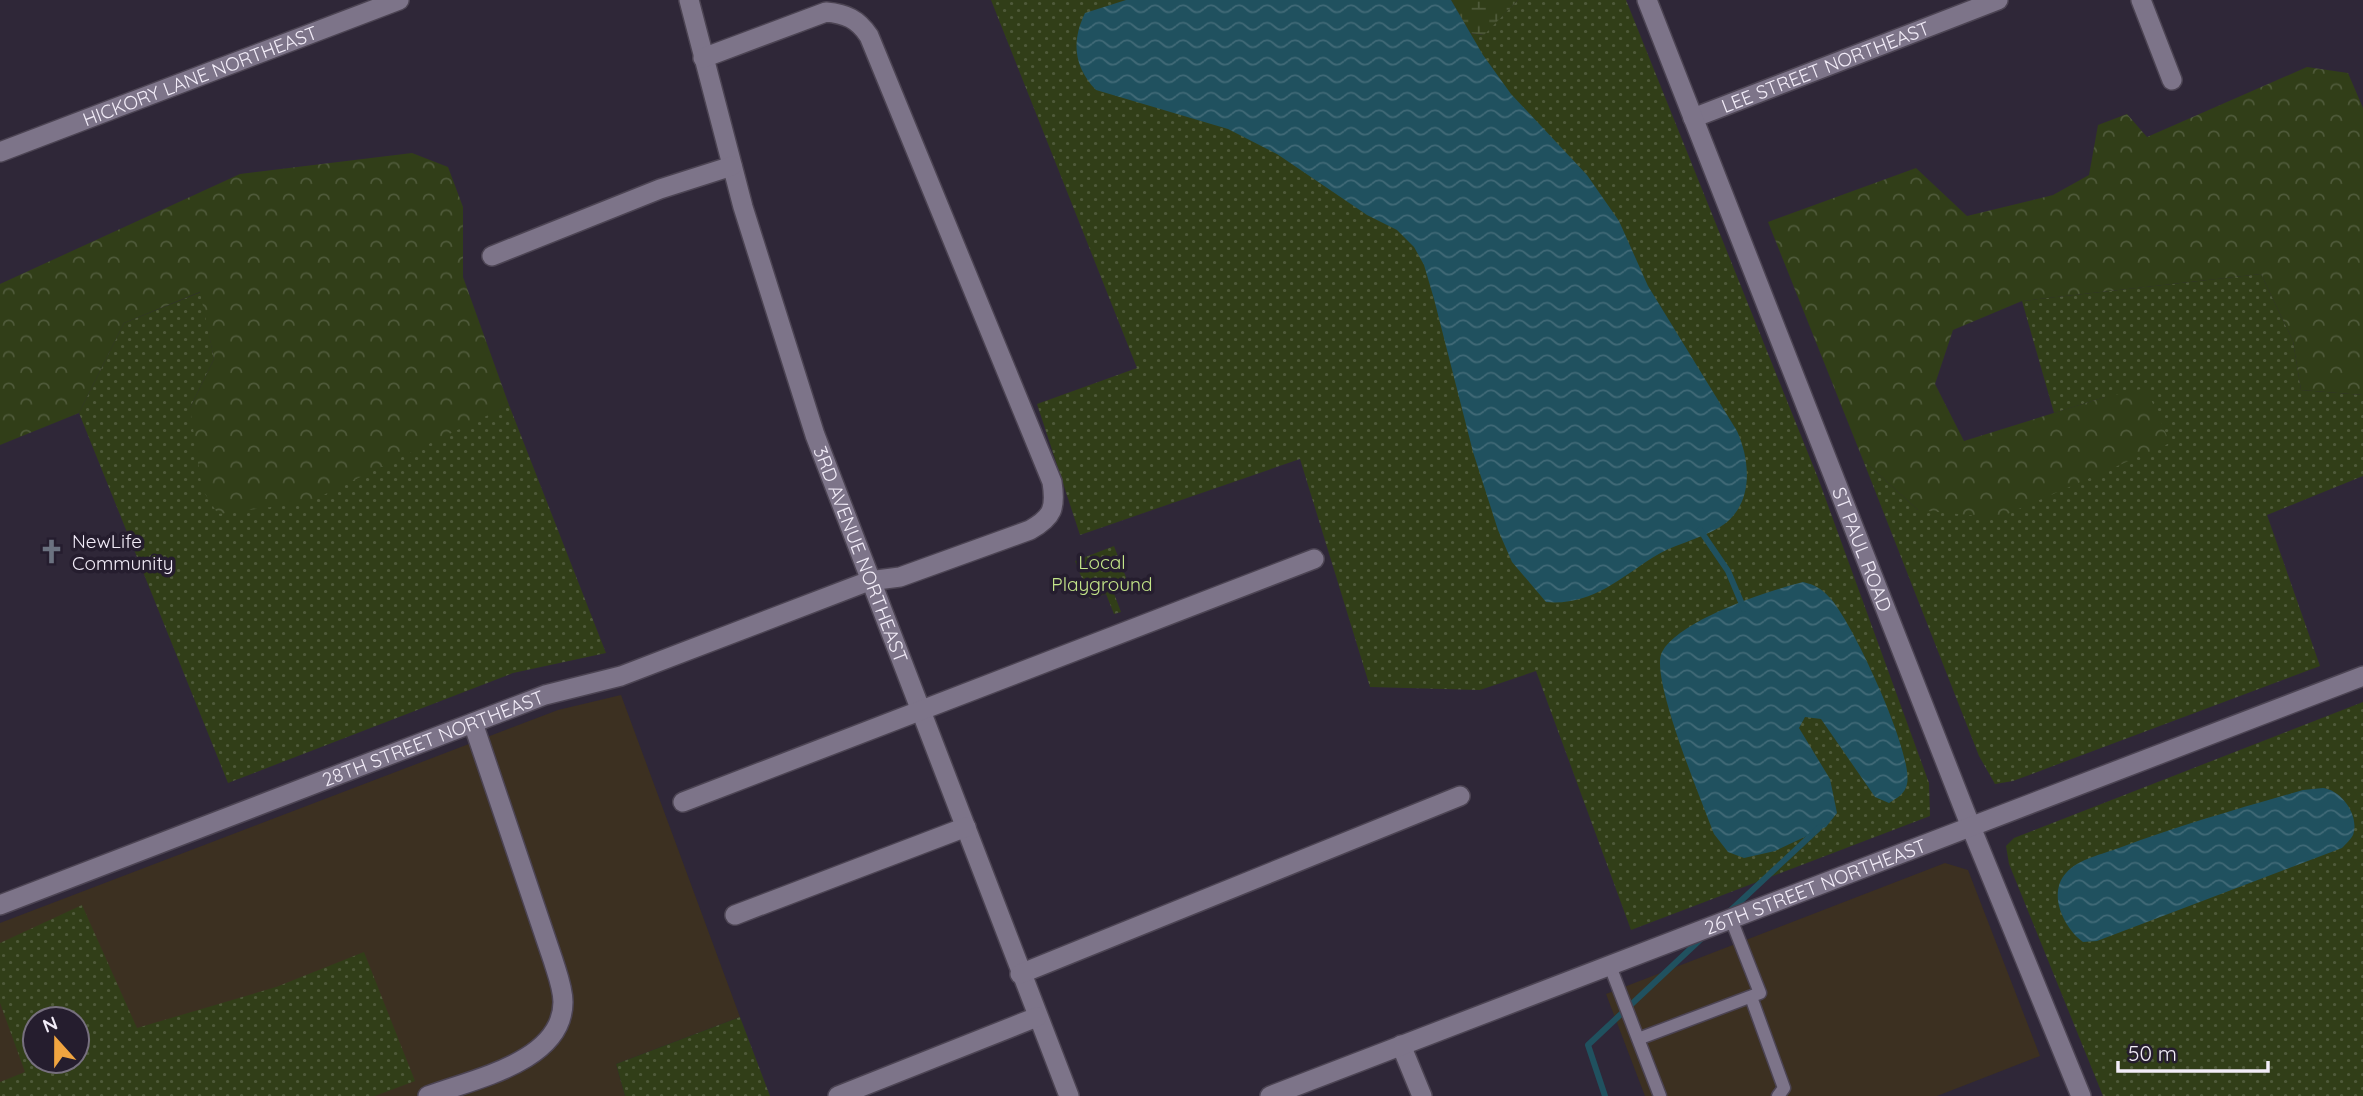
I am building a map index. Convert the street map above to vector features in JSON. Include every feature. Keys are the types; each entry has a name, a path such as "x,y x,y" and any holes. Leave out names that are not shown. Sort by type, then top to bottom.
{"street":[{"name":"HICKORY LANE NORTHEAST","path":"0,152 399,0"},
{"name":"3RD AVENUE NORTHEAST","path":"689,0 732,166 815,435 1069,1096"},
{"name":"ST PAUL ROAD","path":"1647,0 1971,827 2081,1096"},
{"name":"LEE STREET NORTHEAST","path":"1693,118 1998,0"},
{"path":"2141,0 2172,80"},
{"name":"28TH STREET NORTHEAST","path":"0,905 545,695 621,676 869,581 900,577 1030,530 1047,521 1055,508 1052,482 869,36 860,23 844,14 826,12 703,58"},
{"path":"492,256 660,189 732,166"},
{"path":"683,802 1314,559"},
{"name":"26TH STREET NORTHEAST","path":"1270,1096 2363,676"},
{"path":"428,1096 537,1052 554,1033 562,1012 562,990 553,960 473,723"},
{"path":"1020,974 1460,796"},
{"path":"735,915 966,828"},
{"path":"838,1096 1037,1017"},
{"path":"1401,1045 1422,1096"}],"lane":[{"path":"1638,1039 1760,993 1731,919"},
{"path":"1610,966 1660,1096"},
{"path":"1751,997 1784,1088 1778,1096"}],"shaded area":[{"path":"621,695 740,1017 616,1064 625,1096 0,1096 0,923 558,710"},
{"path":"1945,863 1968,870 2040,1056 1937,1096 1645,1096 1606,994"}],"green space":[{"path":"991,0 1451,0 1470,33 1483,35 1518,0 1626,0 1818,478 1929,783 1930,816 1631,930 1536,671 1480,690 1370,687 1300,459 1080,535 1037,404 1137,368"},
{"path":"1451,0 1518,0 1484,35 1470,33"},
{"path":"2307,67 2348,73 2363,108 2363,395 2301,390 2293,341 2261,274 2022,301 1953,330 1935,384 1964,441 2105,397 2146,388 2170,443 1998,518 1918,510 1863,460 1768,222 1916,168 1967,216 2053,195 2089,175 2098,125 2127,114 2147,137"},
{"path":"412,153 448,167 463,207 463,277 509,405 309,502 218,514 202,489 190,408 214,359 200,292 124,323 79,413 0,445 0,284 240,174"},
{"path":"2261,274 2293,341 2301,390 2363,395 2363,476 2267,515 2320,666 2013,781 1995,784 1979,756 1863,460 1918,510 2105,397 2054,413 2022,301"},
{"path":"201,292 214,359 190,408 440,436 509,405 606,653 513,673 228,783 79,413 124,323"},
{"name":"Local Playground","path":"1114,546 1129,585 1113,591 1121,612 1114,614 1106,594 1090,599 1075,561"},
{"path":"2363,702 2363,1096 2103,1096 2009,864 2006,846 2014,838"},
{"path":"82,905 137,1028 276,987 364,952 415,1081 375,1096 0,1096 0,1082 21,1074 91,1075 91,1005 21,1005 21,1061 0,1003 0,943"},
{"path":"740,1017 770,1096 625,1096 616,1064"}],"water":[{"path":"1126,0 1451,0 1483,55 1511,94 1587,175 1619,221 1648,286 1737,431 1747,469 1744,496 1731,518 1712,531 1660,553 1590,596 1562,602 1546,602 1512,562 1498,530 1473,452 1424,265 1414,247 1397,230 1367,215 1277,154 1228,129 1096,90 1079,63 1077,44 1081,24 1085,13"},
{"path":"1803,582 1818,587 1827,595 1840,611 1866,659 1892,718 1907,768 1907,784 1903,793 1889,803 1875,797 1821,719 1805,717 1799,728 1830,779 1837,813 1826,827 1775,851 1744,858 1728,852 1714,834 1670,712 1660,665 1662,652 1672,640 1705,618 1747,600"},
{"path":"2323,788 2342,798 2354,820 2353,835 2342,848 2097,941 2083,942 2064,920 2058,900 2060,881 2071,868 2084,861 2211,817 2303,790"}],"waterway":[{"path":"1700,530 1728,571 1744,609"},
{"path":"1730,911 1819,828"},
{"path":"1605,1096 1588,1045 1702,938"}],"place":[{"name":"NewLife Community","path":"52,552"}]}
